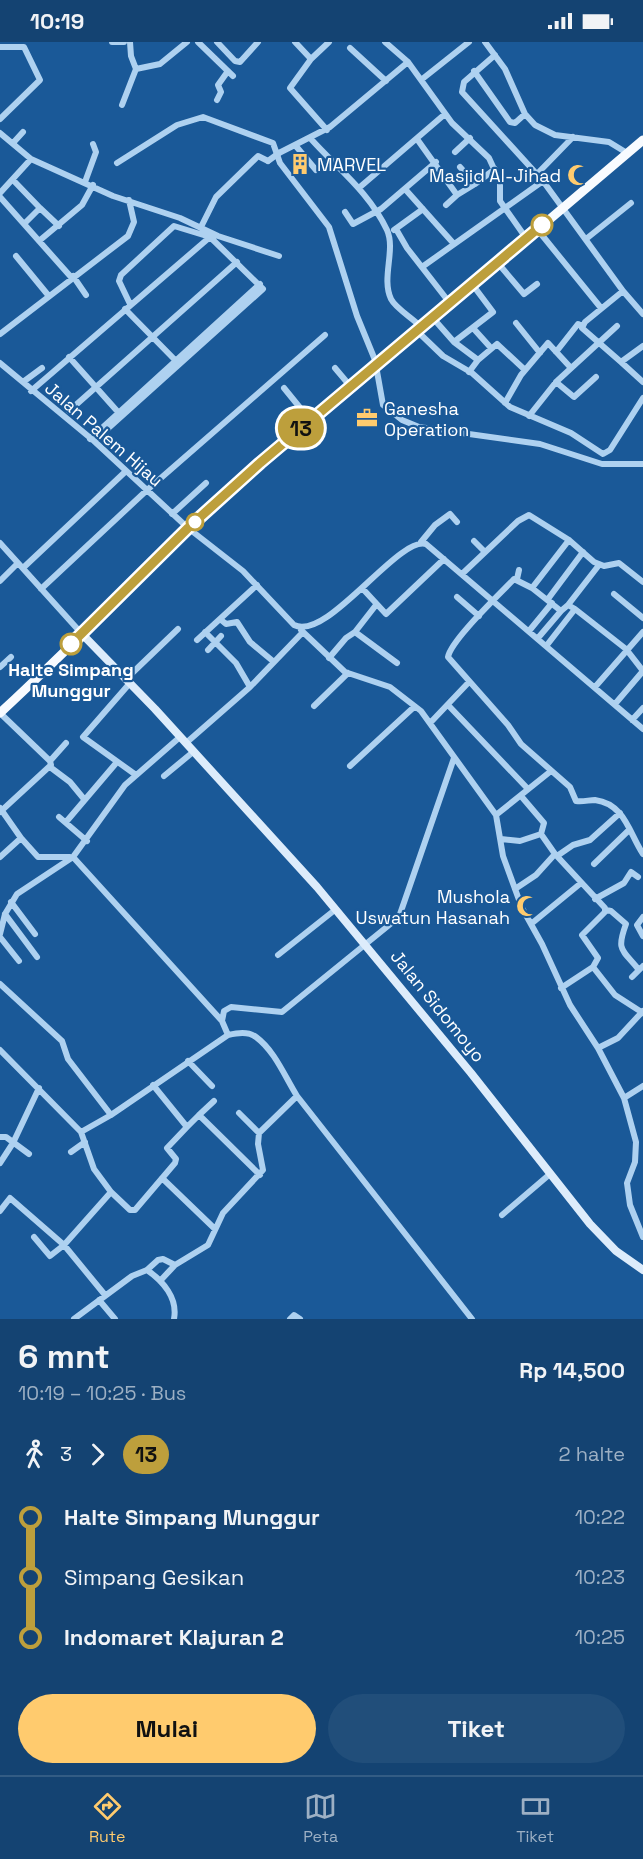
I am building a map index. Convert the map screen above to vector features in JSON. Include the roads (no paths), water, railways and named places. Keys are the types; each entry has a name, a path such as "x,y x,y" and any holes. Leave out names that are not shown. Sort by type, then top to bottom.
{"main road":[{"path":"0,713 188,528 308,422 643,140"},
{"name":"Jalan Sidomoyo","path":"82,634 183,740 336,909 608,1243 643,1270"}],"street":[{"path":"112,42 124,42"},
{"path":"122,105 136,69 130,42"},
{"path":"136,69 160,64 187,42"},
{"path":"217,42 235,61 240,62 258,42"},
{"path":"295,42 311,59"},
{"path":"327,130 290,88 311,59 329,42"},
{"path":"385,42 408,62 445,114 489,158 500,182 500,201 526,238"},
{"path":"421,80 469,42"},
{"path":"484,42 513,83 525,114 535,124 555,135 599,139 627,153"},
{"path":"202,44 230,74 218,85 221,92 217,100"},
{"path":"0,47 24,48 40,81 0,119"},
{"path":"351,48 386,81"},
{"path":"495,55 462,85 462,92 543,181 623,291 643,314"},
{"path":"201,227 216,197 258,156 268,161 279,153 327,130 408,62"},
{"path":"474,72 510,122 515,123 525,114"},
{"path":"360,187 445,114"},
{"path":"117,164 177,124 203,117 273,143 280,163 329,227 357,316 375,360 383,405 402,420 419,427 540,444 602,464 643,464"},
{"path":"13,143 23,132"},
{"path":"0,134 32,159 113,196 279,256"},
{"path":"537,174 573,137"},
{"path":"455,152 470,138"},
{"path":"311,139 360,187 379,210 392,232 449,302"},
{"path":"417,139 436,162 457,195"},
{"path":"84,182 96,152 93,144"},
{"path":"295,145 316,170"},
{"path":"32,159 0,195 86,295"},
{"path":"345,212 356,224 379,210 436,162"},
{"path":"460,167 475,184"},
{"path":"446,205 495,169"},
{"path":"13,180 59,226"},
{"path":"422,267 543,181"},
{"path":"39,241 82,205 93,185"},
{"path":"405,189 454,244"},
{"path":"0,334 128,236 134,222 129,200"},
{"path":"586,239 631,202"},
{"path":"24,224 40,208"},
{"path":"423,209 392,232 388,276 391,297 442,356 469,372 505,403 529,416 571,433 603,454 610,450 643,398"},
{"path":"92,440 177,362 260,284 210,237 174,226 121,275 119,280 128,306 177,362"},
{"path":"537,229 601,308"},
{"path":"31,391 210,237"},
{"path":"16,256 48,295"},
{"path":"69,411 237,262"},
{"path":"497,262 524,294 537,284"},
{"path":"454,342 490,316 493,310 472,284"},
{"path":"556,352 579,324 582,326 623,291"},
{"path":"432,317 454,342 478,360"},
{"path":"516,323 540,353"},
{"path":"582,326 598,344 643,382"},
{"path":"529,416 556,382 617,326"},
{"path":"473,328 491,348"},
{"path":"41,589 146,491 324,335"},
{"path":"505,403 525,370 548,343 571,368"},
{"path":"469,372 478,360 497,344 525,370"},
{"path":"621,362 643,346"},
{"path":"69,357 118,412"},
{"path":"92,440 118,412 177,362"},
{"name":"Jalan Palem Hijau","path":"0,363 92,440 188,528 257,585 282,614 329,658 348,673 390,687 414,706 431,722 496,815"},
{"path":"23,382 42,368"},
{"path":"335,368 351,387"},
{"path":"556,382 576,397 596,377"},
{"path":"284,388 318,436"},
{"path":"0,581 21,566 125,472"},
{"path":"172,514 206,483"},
{"path":"19,961 0,935 5,914 22,889 74,857 87,841 115,796 136,775 250,687 301,630 312,625 362,588 408,547 421,542 435,525 450,514 457,522"},
{"path":"462,574 526,515 569,540 599,565 619,563 643,582"},
{"path":"532,588 569,540"},
{"path":"474,541 485,552"},
{"path":"421,542 538,638 643,729"},
{"path":"0,544 82,634"},
{"path":"529,631 583,552"},
{"path":"362,588 385,614 388,613 444,559"},
{"path":"546,645 599,565"},
{"path":"519,570 517,579 492,601 448,654 450,661 521,744 570,787 576,801 597,801 620,813 643,854"},
{"path":"517,579 561,611"},
{"path":"197,640 257,585"},
{"path":"614,594 643,618"},
{"path":"457,597 479,616"},
{"path":"329,658 346,638 356,632 376,605"},
{"path":"538,638 561,611 571,607"},
{"path":"571,607 626,649 643,671 615,704"},
{"path":"220,619 226,624 237,622 250,642 274,662"},
{"path":"136,775 83,736 128,681 178,629"},
{"path":"205,632 236,663 250,687"},
{"path":"356,632 397,663"},
{"path":"595,687 643,632"},
{"path":"208,650 221,636"},
{"path":"0,667 11,657"},
{"path":"314,706 348,673"},
{"path":"431,722 469,682"},
{"path":"448,705 524,793 544,823 542,834 556,855 606,910 611,911 626,924 619,939 621,947 641,968 632,977"},
{"path":"350,766 414,706"},
{"path":"632,720 643,708"},
{"path":"0,713 70,782 84,799"},
{"path":"66,743 50,764 1,810 38,857 74,857 222,1021 228,1035"},
{"path":"164,776 193,752"},
{"path":"222,1021 224,1011 231,1007 282,1011 367,945 402,912 454,758"},
{"path":"66,822 117,762"},
{"path":"551,771 496,815 502,856 514,889 561,988 598,1048 624,1098 634,1130 635,1162 627,1184 630,1205 643,1237"},
{"path":"514,889 536,875 556,855 573,845 590,840 620,813"},
{"path":"60,817 87,841"},
{"path":"594,864 629,830"},
{"path":"501,839 520,841 542,834"},
{"path":"0,857 21,838"},
{"path":"595,899 624,883 631,872 638,877"},
{"path":"531,924 581,883"},
{"path":"11,902 35,934"},
{"path":"278,955 336,909"},
{"path":"561,988 593,967 598,958 582,934 606,910"},
{"path":"5,914 37,957"},
{"path":"643,917 637,925 643,936"},
{"path":"593,967 615,995 643,1012 618,1038 598,1048"},
{"path":"0,984 62,1041 68,1059 111,1115"},
{"path":"81,1132 111,1115 228,1035 243,1032 255,1036 280,1064 297,1096 472,1319"},
{"path":"0,1051 81,1132 94,1169 111,1192 132,1211 176,1161 168,1146 214,1101"},
{"path":"188,1061 212,1086"},
{"path":"153,1085 187,1127"},
{"path":"624,1098 643,1086"},
{"path":"0,1163 13,1143 39,1088"},
{"path":"160,1281 175,1265 208,1245 223,1213 260,1175 264,1164 258,1144 260,1132 297,1096"},
{"path":"238,1113 260,1132"},
{"path":"199,1115 260,1175"},
{"path":"0,1137 6,1137 29,1154"},
{"path":"71,1152 85,1142"},
{"path":"635,1162 643,1161"},
{"path":"502,1215 550,1174"},
{"path":"162,1178 216,1229"},
{"path":"34,1237 50,1256 64,1245 111,1192"},
{"path":"0,1211 10,1198 64,1245 115,1319"},
{"path":"74,1319 139,1271 147,1270 159,1260 175,1265"},
{"path":"147,1270 160,1281 175,1305 174,1319"},
{"path":"290,1319 294,1315 300,1319"}],"place":[{"name":"MARVEL","path":"300,164"},
{"name":"Masjid Al-Jihad","path":"578,175"},
{"name":"Ganesha Operation","path":"367,418"},
{"name":"Halte Simpang Munggur","path":"71,644"},
{"name":"Mushola Uswatun Hasanah","path":"527,906"}]}
